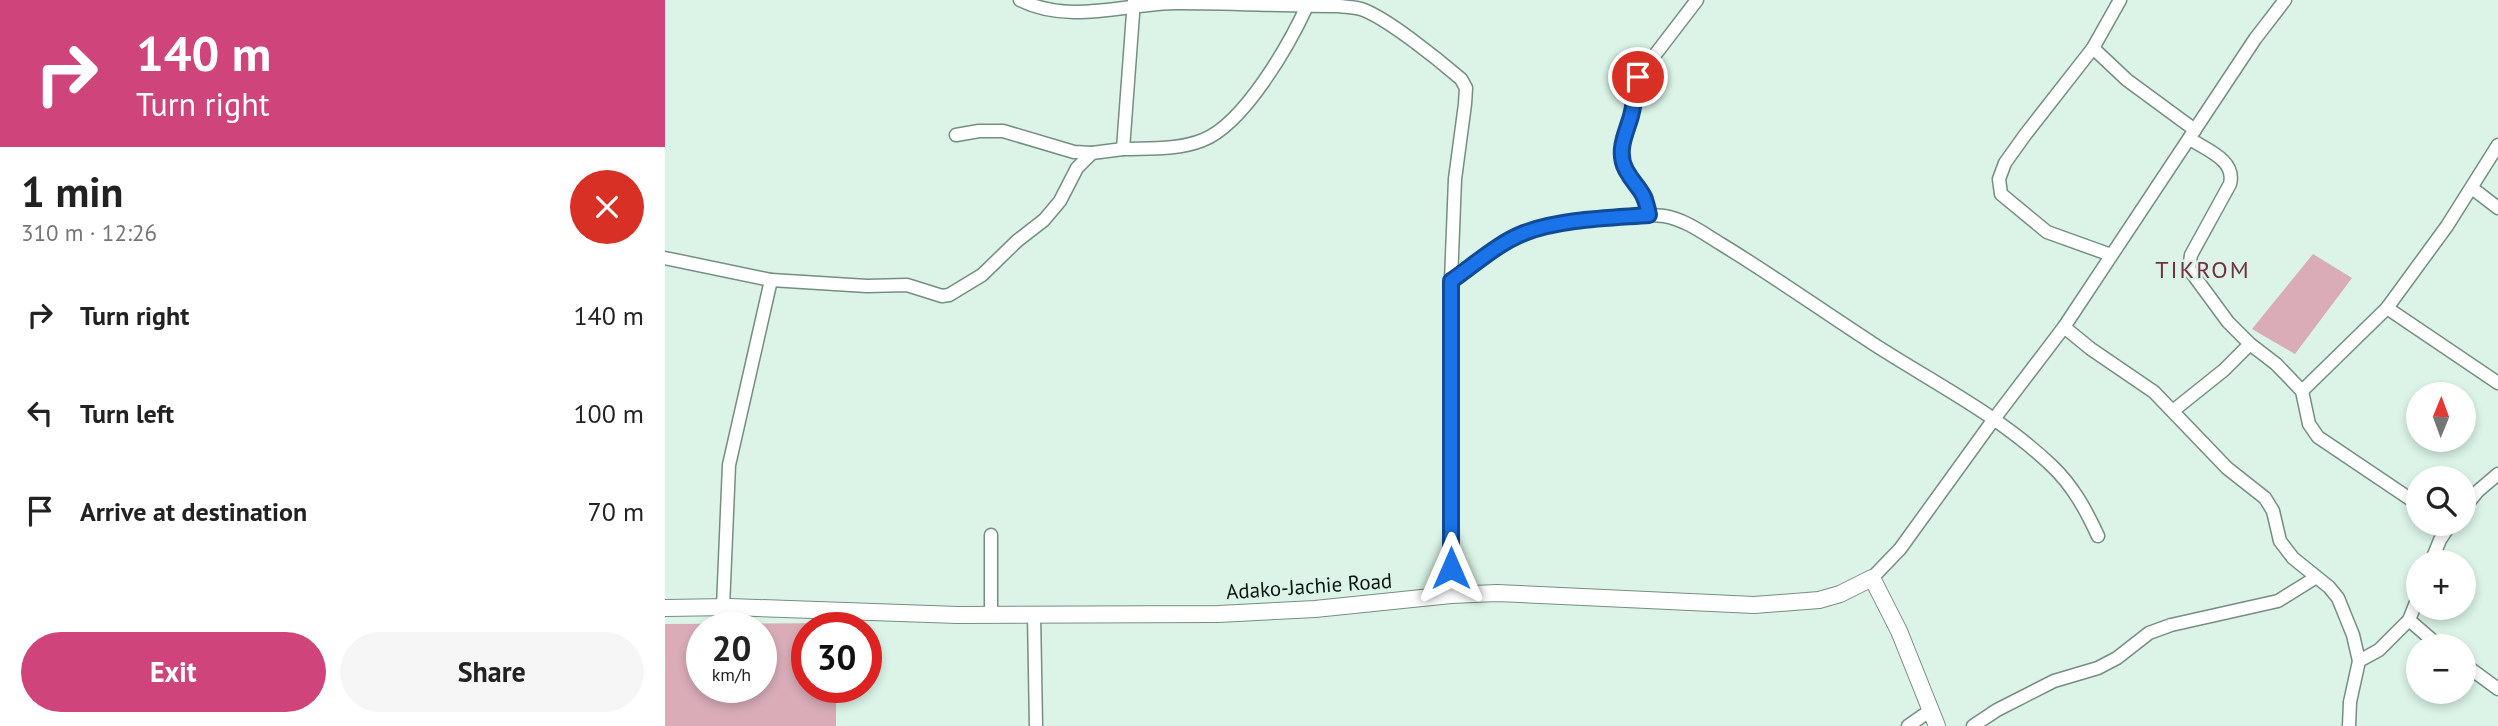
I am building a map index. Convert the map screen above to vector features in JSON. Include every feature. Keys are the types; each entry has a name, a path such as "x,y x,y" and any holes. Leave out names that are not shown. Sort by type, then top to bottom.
{"street":[{"path":"1020,0 1027,4 1066,11 1092,12 1134,4 1307,6 1339,3 1371,13 1461,79 1466,88 1455,179 1451,281 1451,594"},
{"path":"1649,215 1646,197 1626,170 1622,155 1623,137 1631,118 1638,77 1697,0"},
{"path":"2111,255 2047,232 2001,194 1999,179 2005,163 2025,135 2093,48 2120,0"},
{"path":"1937,726 1899,631 1872,578 1900,549 2064,327 2255,39 2285,0"},
{"path":"1123,149 1134,4"},
{"path":"956,135 1003,131 1074,152 1092,153 1189,145 1202,141 1217,132 1234,116 1274,69 1289,45 1307,6"},
{"path":"2093,48 2230,167 2230,184 2191,255 2189,269 2228,322 2302,391 2309,424 2318,437 2406,496"},
{"path":"2302,391 2387,308 2472,188 2498,145"},
{"path":"665,258 771,280 867,286 907,285 942,296 949,295 982,275 1017,241 1044,220 1060,201 1077,168 1092,153"},
{"path":"2472,188 2498,208"},
{"path":"1451,281 1510,239 1553,225 1649,215 1667,216 1685,223 1767,271 1871,342 1994,419 2053,467 2085,507 2098,536"},
{"path":"723,607 729,465 771,280"},
{"path":"2387,308 2498,383"},
{"path":"2064,327 2154,392 2227,468 2265,498 2273,511 2280,541 2293,558 2329,587 2338,598 2353,635 2359,661 2350,702 2349,726"},
{"path":"2173,410 2224,370 2250,344"},
{"path":"2476,493 2498,474"},
{"path":"991,613 992,534"},
{"name":"Adako-Jachie Road","path":"665,608 723,607 958,615 1230,613 1371,605 1451,594 1497,593 1753,606 1819,600 1840,594 1872,578"},
{"path":"1973,726 1997,710 2055,681 2098,668 2117,658 2148,632 2278,601 2315,578"},
{"path":"1034,614 1036,726"},
{"path":"2359,661 2379,650 2410,620 2426,634"},
{"path":"2476,673 2498,689"},
{"path":"1908,726 1931,710"}],"shaded area":[{"path":"2313,254 2352,278 2295,354 2252,329"},
{"path":"777,623 791,623 791,703 836,703 836,726 665,726 665,624 686,624 686,703 777,703"}],"district":[{"name":"TIKROM","path":"2203,269"}],"route":[{"path":"1451,568 1451,281 1510,239 1526,232 1553,225 1649,215 1646,197 1626,170 1622,155 1623,137 1631,118 1638,77"}]}
